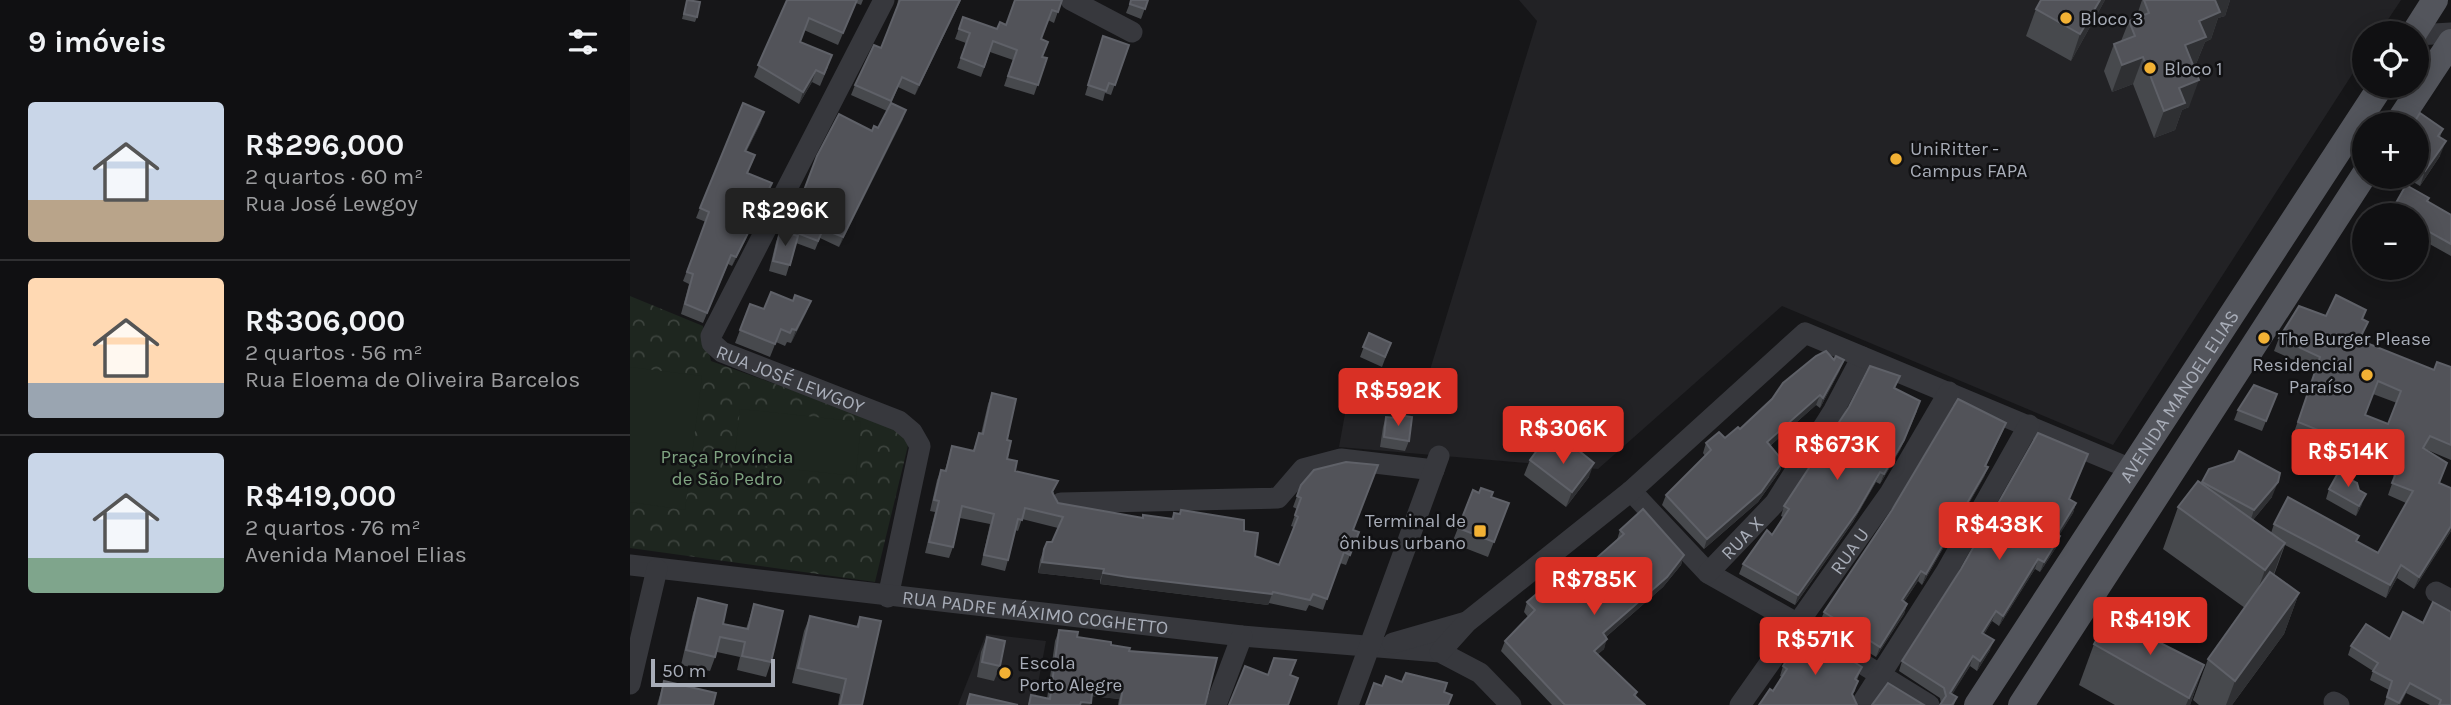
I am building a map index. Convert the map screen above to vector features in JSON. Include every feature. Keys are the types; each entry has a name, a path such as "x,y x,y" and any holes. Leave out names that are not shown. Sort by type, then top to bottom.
{"main road":[{"path":"2423,21 2435,0"},
{"path":"2406,112 2451,42"},
{"name":"AVENIDA MANOEL ELIAS","path":"1978,705 2373,98"},
{"name":"AVENIDA MANOEL ELIAS","path":"2027,703 2122,547 2355,189"},
{"path":"2094,528 2122,547"},
{"path":"2074,558 2103,577"}],"street":[{"name":"RUA JOSÉ LEWGOY","path":"884,0 711,336 712,343 722,352 899,421 912,432 920,446 888,597"},
{"path":"1072,0 1132,32"},
{"path":"2429,34 2451,33"},
{"path":"1511,705 1480,673 1440,652 1467,622 1631,491 1805,333 2131,469"},
{"name":"RUA X","path":"1707,573 1775,503 1835,410 1861,357"},
{"name":"RUA U","path":"1740,705 1801,626 1890,493 1949,392"},
{"path":"1861,705 1945,572 2029,425"},
{"path":"1061,503 1278,498 1303,469 1341,459 1437,463 1348,705"},
{"path":"1631,491 1707,573 1801,626 1929,705"},
{"name":"RUA PADRE MÁXIMO COGHETTO","path":"630,565 1242,636 1440,652"},
{"path":"630,684 657,569"},
{"path":"1371,648 1467,622"},
{"path":"1464,665 1467,622"},
{"path":"1216,705 1242,636"}],"shaded area":[{"name":"UniRitter - Campus FAPA","path":"1519,0 2401,0 2387,21 2352,21 2352,75 2113,445 1782,306 1598,469 1339,447 1347,403 1418,409 1537,21"},
{"name":"Escola Porto Alegre","path":"986,634 1046,641 1034,705 958,705"}],"green space":[{"name":"Praça Província de São Pedro","path":"630,296 703,326 711,361 911,433 875,582 630,548"},
{"path":"630,367 702,376 685,510 630,502"},
{"path":"740,409 861,422 856,476 734,463"}],"building":[{"path":"687,0 700,2 697,17 684,14"},
{"path":"787,0 857,0 843,33 809,18 800,42 832,55 824,74 816,70 803,92 758,65"},
{"path":"900,0 960,0 919,85 902,77 891,101 855,85 874,45 881,48"},
{"path":"1015,0 1062,0 1058,12 1052,10 1041,39 1048,42 1042,57 1047,58 1038,85 1008,76 1017,50 993,41 984,67 961,58 970,33 959,29 963,17 997,29 1000,22 1006,25"},
{"path":"1131,0 1148,0 1145,9 1130,4"},
{"path":"2041,0 2100,0 2080,34 2036,9"},
{"name":"Bloco 1","path":"2144,0 2215,0 2220,12 2199,21 2206,37 2185,45 2199,80 2179,88 2185,103 2164,111 2143,57 2122,65 2114,44 2135,36 2129,21 2149,13"},
{"path":"1103,36 1129,45 1115,85 1109,83 1106,91 1088,85"},
{"path":"743,103 764,112 745,151 755,155 747,173 772,183 763,201 759,200 746,228 750,229 736,257 731,255 707,313 685,304 693,274 687,272 709,212 700,208"},
{"path":"891,103 906,110 843,237 823,229 818,241 789,230 817,156 839,114 872,131 874,126 878,128"},
{"path":"2429,119 2443,129 2438,136 2446,141 2429,165"},
{"path":"2404,189 2413,189 2429,198 2427,201 2451,215 2451,244 2429,232 2429,203 2396,203"},
{"path":"780,231 798,236 790,265 773,261"},
{"path":"771,292 793,301 795,295 811,301 796,330 792,329 790,333 781,329 775,344 740,330 750,304 764,309"},
{"path":"2336,295 2366,310 2362,319 2368,322 2359,340 2434,370 2437,362 2451,367 2451,445 2430,436 2423,448 2447,463 2439,483 2451,488 2451,526 2419,577 2401,565 2390,585 2274,524 2288,497 2359,536 2356,541 2378,553 2413,491 2392,483 2399,466 2397,462 2298,422 2320,357 2279,338 2299,306 2326,316","holes":["2378,381 2401,391 2388,424 2365,415"]},
{"path":"1369,333 1391,343 1385,357 1363,347"},
{"path":"1826,351 1834,360 1836,356 1844,360 1823,398 1820,395 1767,442 1783,461 1761,492 1707,539 1666,495 1711,450 1706,443 1719,432 1725,438 1738,427 1740,429 1772,399 1783,383"},
{"path":"1870,366 1900,376 1894,388 1920,401 1904,440 1884,474 1880,472 1857,512 1798,595 1743,564 1767,530 1772,535 1789,509 1784,506 1849,407"},
{"path":"2254,385 2277,394 2266,421 2238,410"},
{"path":"992,393 1016,399 1007,440 1011,441 1007,459 1017,461 1015,471 1058,481 1052,492 1058,503 1143,518 1143,515 1173,519 1174,513 1180,514 1181,510 1244,520 1244,531 1258,533 1255,556 1279,565 1298,517 1295,515 1301,498 1297,496 1301,485 1314,470 1346,462 1378,465 1353,530 1359,532 1350,555 1344,552 1327,599 1313,594 1310,600 1273,592 1128,577 1103,573 1104,569 1042,562 1047,542 1052,542 1063,517 1025,508 1022,520 1018,519 1008,560 984,555 994,514 962,506 953,547 929,542 939,501 934,500 941,470 946,471 952,446 974,451 979,433 983,434"},
{"path":"1958,399 2006,423 1985,466 1988,467 1926,574 1921,571 1902,600 1907,604 1880,647 1824,612 1892,510"},
{"path":"1398,415 1412,417 1409,441 1384,437 1386,417 1397,418"},
{"path":"2038,433 2088,454 2069,499 2076,503 2044,562 2038,559 2003,616 1996,611 1982,633 1994,640 1980,661 1973,656 1950,693 1957,697 1952,705 1940,705 1946,696 1944,688 1902,661 1961,569"},
{"path":"1538,449 1578,450 1594,463 1572,492 1530,460"},
{"path":"2239,451 2280,473 2278,482 2254,510 2202,482 2209,469 2234,461"},
{"path":"2338,473 2357,483 2359,490 2366,494 2359,506 2329,489"},
{"path":"2198,481 2285,543 2265,570 2178,507"},
{"path":"1481,488 1493,492 1491,497 1509,503 1494,542 1458,528 1473,490 1479,493"},
{"path":"1643,509 1684,555 1667,577 1603,633 1607,639 1594,651 1637,692 1634,695 1645,705 1565,705 1505,641 1535,610 1527,602 1541,590 1550,599 1624,534 1620,530"},
{"path":"2270,572 2299,593 2235,681 2208,659"},
{"path":"698,598 727,605 723,624 748,629 754,604 783,611 771,662 742,656 745,642 720,637 715,657 686,650"},
{"path":"2433,602 2451,612 2451,705 2439,705 2441,700 2410,683 2399,703 2387,697 2392,681 2373,671 2378,663 2351,646 2366,624 2390,639 2403,612 2423,623"},
{"path":"810,616 858,627 860,617 881,621 862,705 840,705 846,679 798,668"},
{"path":"2109,617 2204,665 2189,698 2094,644"},
{"path":"1059,630 1078,632 1077,637 1111,642 1111,645 1130,648 1129,651 1217,658 1205,705 1120,705 1123,688 1093,685 1091,703 1029,705 1031,695 1050,699"},
{"path":"1805,631 1862,667 1855,679 1858,681 1852,694 1857,705 1759,705 1770,689 1773,691 1787,669 1783,666"},
{"path":"987,637 1005,641 1000,666 982,662"},
{"path":"1274,658 1296,660 1290,675 1298,678 1288,705 1229,705 1245,666 1268,675"},
{"path":"1406,673 1447,683 1444,692 1452,695 1448,705 1366,705 1374,683 1382,686 1386,676 1402,682"},
{"path":"664,681 716,693 713,705 659,705"},
{"path":"1888,683 1924,705 1872,705"},
{"path":"970,694 1018,705 967,705"}],"place":[{"name":"Bloco 3","path":"2066,18"},
{"name":"Bloco 1","path":"2150,68"},
{"name":"UniRitter - Campus FAPA","path":"1896,159"},
{"name":"The Burger Please","path":"2264,338"},
{"name":"Residencial Paraíso","path":"2367,375"},
{"name":"Terminal de ônibus urbano","path":"1480,531"},
{"name":"Escola Porto Alegre","path":"1005,673"}]}
